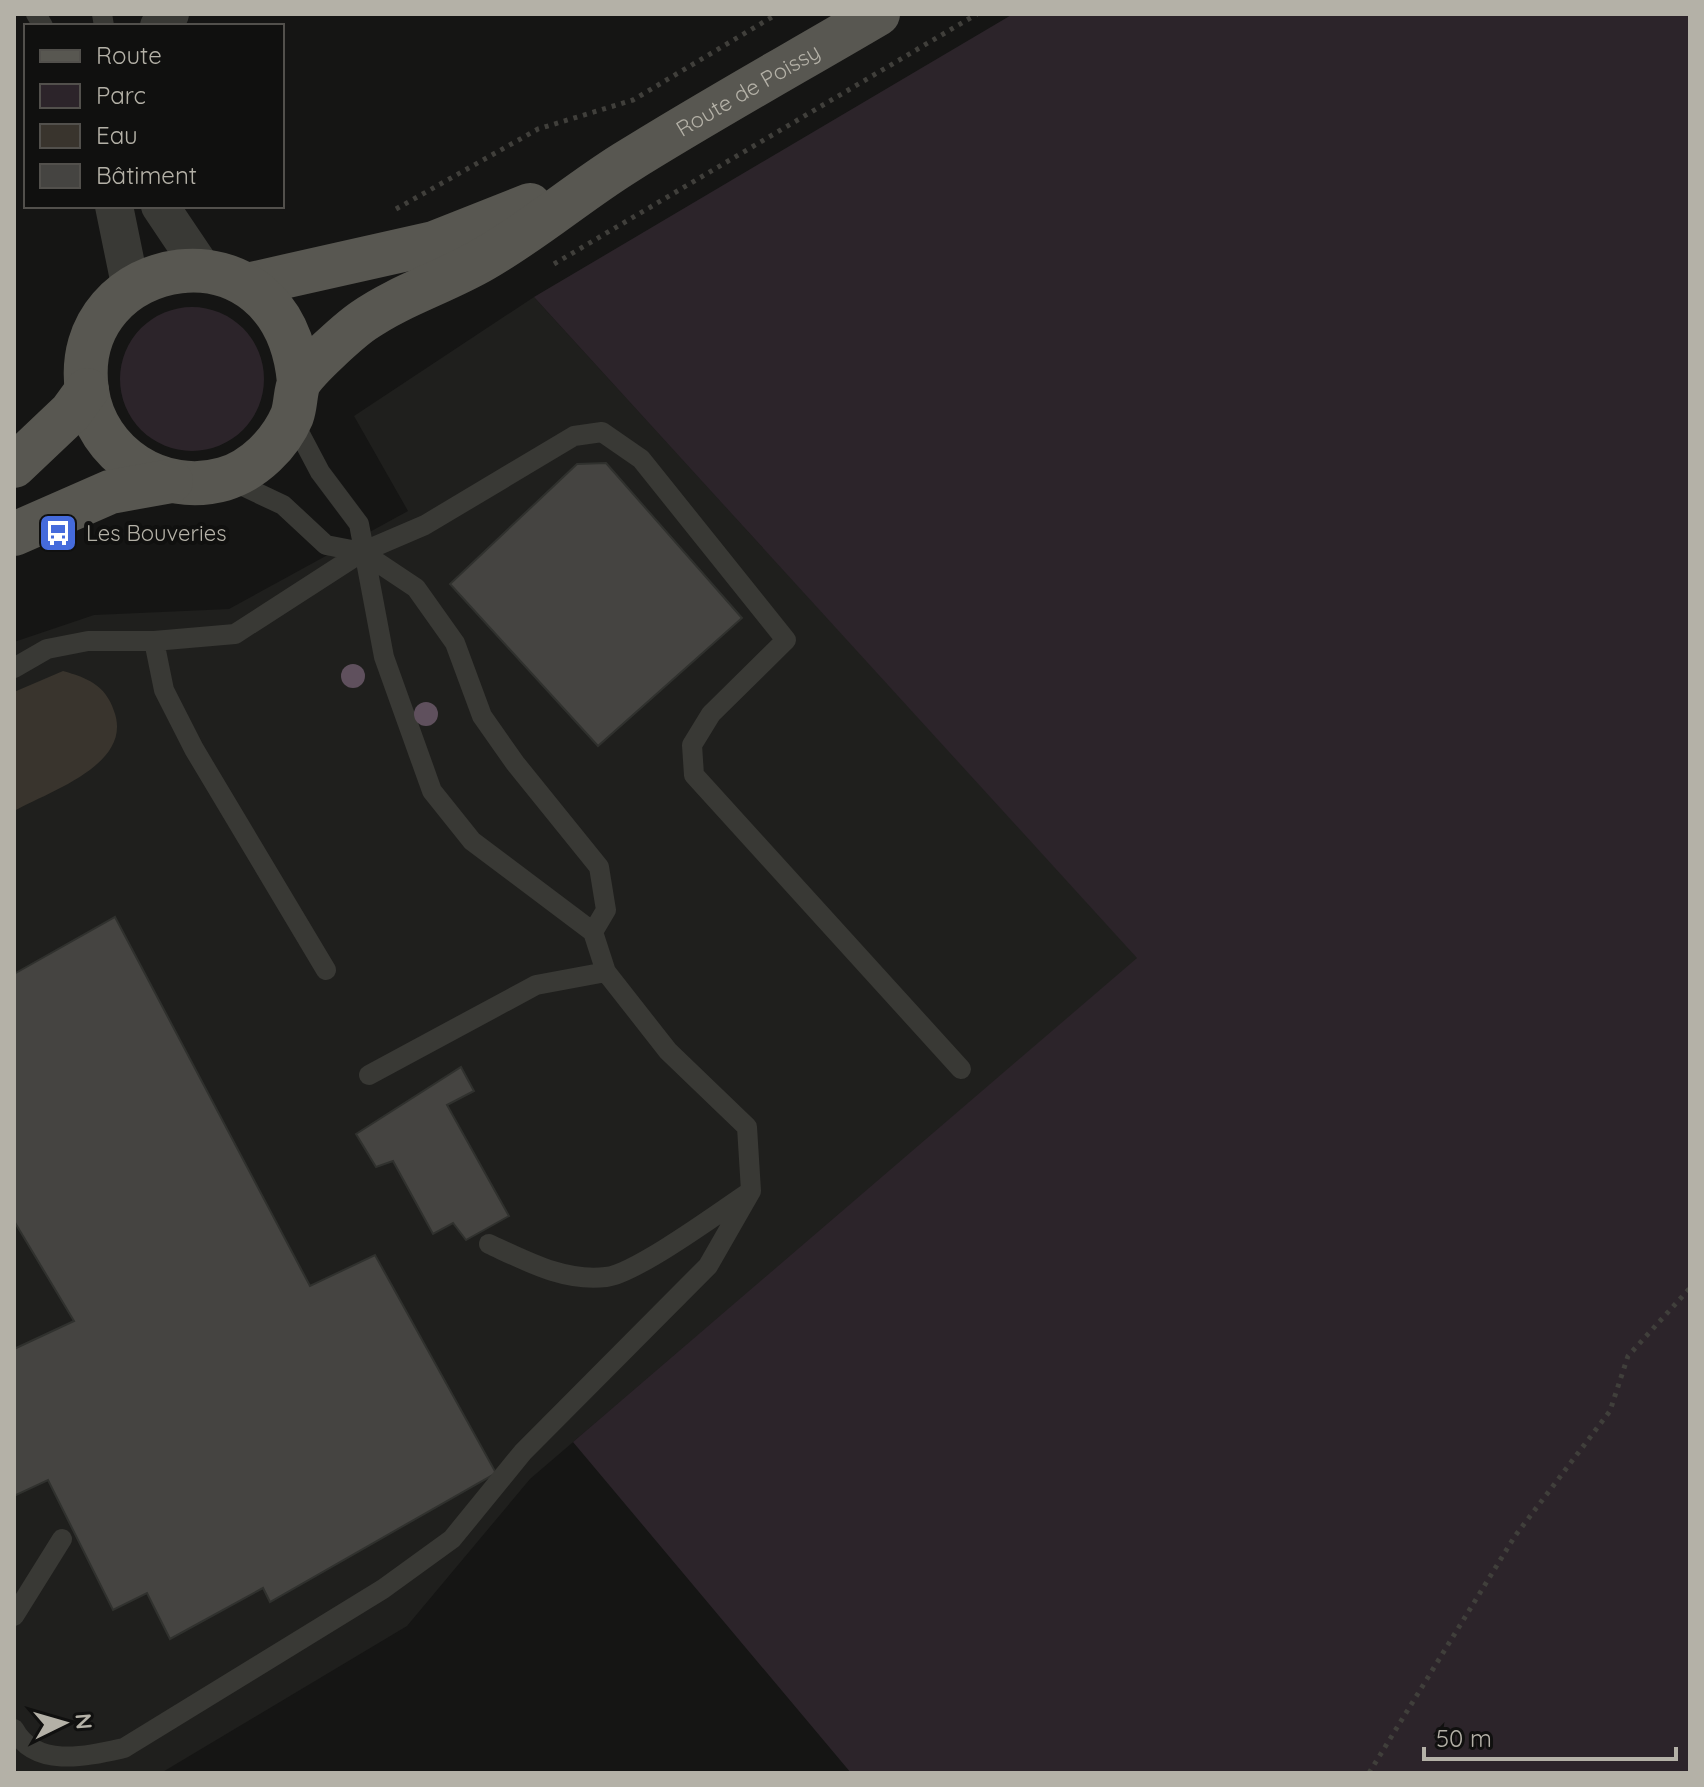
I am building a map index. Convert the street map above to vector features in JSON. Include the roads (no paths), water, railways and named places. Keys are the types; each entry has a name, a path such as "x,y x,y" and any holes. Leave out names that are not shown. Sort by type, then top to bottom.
{"main road":[{"name":"Route de Poissy","path":"624,164 878,14"},
{"path":"247,285 434,243 497,220 624,164"},
{"path":"295,399 297,353 286,326 270,302 247,285 203,270 178,270 153,277 131,289 110,309 95,333 87,361 87,390 93,415 106,439 124,458 146,473 171,481 198,483 225,478 253,465 276,443 295,399 363,321 484,260 624,164"},
{"path":"14,466 71,412 87,390"},
{"path":"14,534 110,492 171,481"}],"street":[{"path":"114,208 131,289"},
{"path":"161,208 203,270"}],"lane":[{"path":"14,1729 18,1737 46,1756 96,1754 124,1748 383,1589 452,1539 523,1452 708,1266 751,1191 747,1127 668,1051 606,972 593,932 472,841 432,791 384,657 359,524 320,472 295,399"},
{"path":"14,668 47,649 88,641 154,641 235,634 362,552 425,525 574,436 602,432 641,459 786,640 711,714 692,745 694,775 961,1069"},
{"path":"225,478 283,505 326,545 362,552 416,588 455,643 482,716 515,763 599,867 606,910 593,932"},
{"path":"154,641 164,690 188,737 326,970"},
{"path":"369,1075 536,985 606,972"},
{"path":"489,1244 549,1272 608,1278 669,1246 751,1191"},
{"path":"14,1616 62,1539"}],"water":[{"path":"63,671 88,680 106,695 114,711 117,730 112,746 101,761 67,785 14,811 14,692"}],"place":[{"name":"Les Bouveries","path":"58,533"}]}
